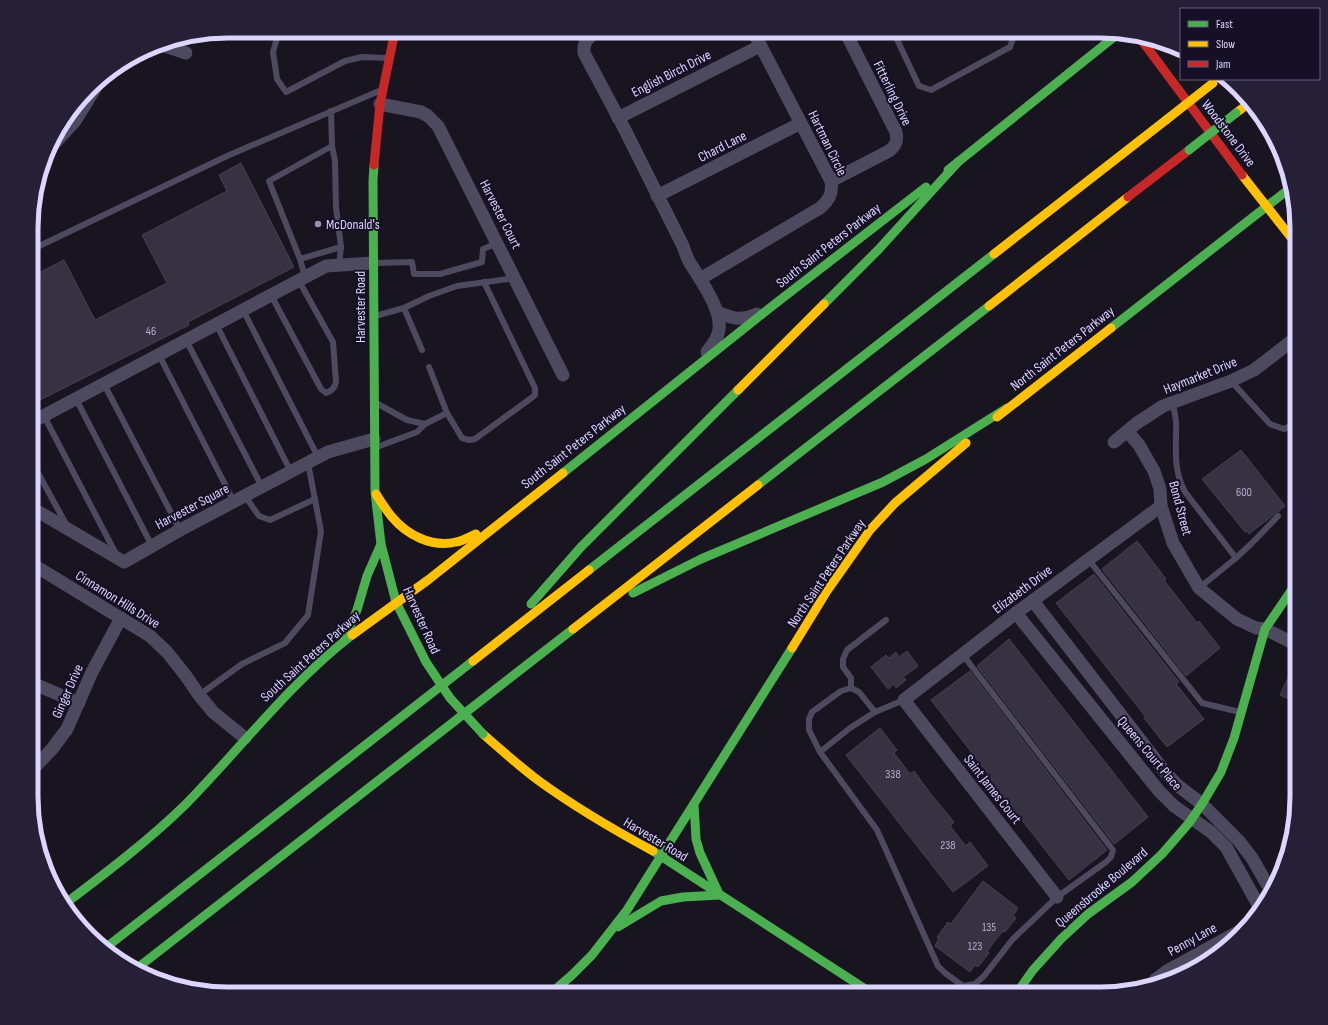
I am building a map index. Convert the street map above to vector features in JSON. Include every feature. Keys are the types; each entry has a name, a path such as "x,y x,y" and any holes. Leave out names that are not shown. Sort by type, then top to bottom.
{"main road":[{"name":"Harvester Road","path":"393,38 380,104 373,181 373,316 375,492 381,544 396,602 426,662 450,698 483,734 548,788 627,838 661,856 862,987"},
{"name":"South Saint Peters Parkway","path":"69,901 167,822 217,771 245,738 307,674 342,643 372,619 428,580 1113,38"},
{"name":"Woodstone Drive","path":"1144,43 1266,207 1290,236"},
{"path":"109,945 1216,81"},
{"path":"141,965 1246,106"},
{"path":"497,643 581,547 878,250 959,161"},
{"name":"North Saint Peters Parkway","path":"559,987 592,954 612,930 646,882 827,591 870,530 910,489 1007,408 1286,191"},
{"path":"591,614 701,559 883,482 926,459 1007,408"},
{"path":"375,492 394,520 410,535 427,542 439,544 453,543 492,529"},
{"path":"342,643 351,626 367,576 381,544"},
{"name":"Queensbrooke Boulevard","path":"1021,987 1033,970 1061,939 1088,914 1132,882 1162,854 1192,819 1221,772 1242,713 1254,664 1265,629 1290,592"},
{"path":"612,930 661,901 683,897 720,895 700,853 696,839 694,804"}],"street":[{"path":"590,38 583,45 584,53 658,196 683,246 689,262 700,279 717,312 720,322 719,333 716,341 698,365"},
{"name":"Hartman Circle","path":"700,279 820,208 829,200 832,190 831,181 756,38"},
{"name":"Fitterling Drive","path":"831,181 889,151 897,144 898,138 849,38"},
{"name":"English Birch Drive","path":"618,118 760,46"},
{"path":"168,48 186,54"},
{"name":"Harvester Court","path":"380,104 420,112 428,116 438,126 563,375"},
{"name":"Chard Lane","path":"658,196 801,123"},
{"path":"38,419 326,266 373,263"},
{"path":"717,312 728,317 745,319 771,308"},
{"name":"Haymarket Drive","path":"1114,442 1163,406 1231,381 1254,370 1290,342"},
{"name":"Bond Street","path":"1128,432 1139,445 1154,471 1160,489 1161,506 1173,543 1199,588 1237,619 1256,628 1265,629 1290,642"},
{"name":"Harvester Square","path":"118,559 124,562 180,530 328,452 374,443"},
{"name":"Elizabeth Drive","path":"904,700 1016,613 1161,506"},
{"path":"38,512 118,559"},
{"name":"Cinnamon Hills Drive","path":"38,568 150,636 167,652 213,712 245,738"},
{"name":"Queens Court Place","path":"1033,601 1165,772 1177,785 1202,804 1239,841 1252,858 1268,886"},
{"name":"Queens Court Place","path":"1016,613 1159,791 1174,806 1211,832 1226,847 1258,904"},
{"name":"Ginger Drive","path":"38,763 67,729 98,660 121,618"},
{"path":"38,686 79,703"},
{"name":"Saint James Court","path":"904,700 1057,897"},
{"name":"Penny Lane","path":"1157,978 1167,971 1210,951 1219,945"}],"lane":[{"path":"277,38 272,52 277,79 286,92 345,61 362,57 389,58"},
{"path":"580,38 586,42"},
{"path":"896,38 919,86 931,90 1010,47 1013,38"},
{"path":"38,247 227,156 383,90"},
{"path":"331,111 332,146 335,161 336,207 341,247 339,265"},
{"path":"272,295 321,389 326,393 330,392 335,387 336,382 333,342 302,279 300,259 269,181 332,146"},
{"path":"373,263 412,262 414,274 440,274 482,262 483,249 498,243"},
{"path":"300,259 341,247"},
{"path":"373,316 404,308 429,296 457,286 515,278"},
{"path":"429,367 447,413 462,438 469,440 475,439 535,395 535,388 484,282"},
{"path":"404,308 422,350"},
{"path":"199,695 242,664 285,642 308,615 321,531 315,499 313,460 243,310"},
{"path":"216,324 291,472"},
{"path":"186,340 262,487"},
{"path":"159,355 239,499 259,516 270,520 315,499"},
{"path":"1231,381 1270,424 1284,429 1290,426"},
{"path":"104,384 180,530"},
{"path":"76,399 152,546"},
{"path":"374,402 407,420 426,424"},
{"path":"1173,403 1176,420 1175,453 1180,484 1236,558"},
{"path":"374,443 417,432 426,424 447,413"},
{"path":"38,419 118,559"},
{"path":"38,473 68,529"},
{"path":"1199,588 1236,558 1278,516"},
{"path":"1088,559 1202,703 1242,713"},
{"path":"850,688 851,678 843,667 843,659 847,650 886,620"},
{"path":"875,712 859,692 850,688 841,690 812,712 808,719 809,730 820,752 877,830 938,966 945,973 964,986 974,984 984,976 1012,940 1057,897 1106,862 1111,857 1113,850 963,655"},
{"path":"820,752 850,728 875,712 904,700"}],"building":[{"path":"241,163 294,267 188,322 189,325 38,401 38,273 64,260 95,320 167,283 142,235 227,191 219,175"},
{"path":"1241,450 1285,506 1249,534 1247,531 1245,532 1202,479"},
{"path":"1137,541 1166,579 1164,580 1197,623 1199,621 1220,648 1186,676 1102,569"},
{"path":"1094,574 1179,682 1176,684 1204,719 1167,747 1144,718 1145,716 1056,603"},
{"path":"1009,639 1148,817 1114,844 977,666"},
{"path":"907,651 918,666 903,677 906,680 896,688 894,684 888,689 871,667 886,655 889,658 896,652 899,657"},
{"path":"970,671 1107,850 1069,880 991,781 992,779 931,700"},
{"path":"1290,674 1290,700 1280,695"},
{"path":"880,728 897,750 894,753 910,774 914,771 954,822 950,826 966,846 970,842 988,866 953,892 846,755"},
{"path":"983,881 1018,908 1013,916 1016,918 1005,932 1003,931 993,943 987,952 989,953 978,967 975,965 970,972 935,946 939,938 937,937 948,922 951,924"}],"traffic: fast":[{"path":"948,170 1113,38"},
{"path":"1189,150 1236,113"},
{"path":"824,304 878,250 959,161"},
{"path":"374,165 375,492 381,544 396,602 426,662"},
{"path":"563,473 771,307 926,187"},
{"path":"1111,328 1286,191"},
{"path":"589,570 994,254"},
{"path":"758,485 989,306"},
{"path":"531,604 581,547 738,390"},
{"path":"633,593 701,559 883,482 926,459 1007,408"},
{"path":"345,638 357,610 367,576 381,544"},
{"path":"1021,987 1033,970 1061,939 1088,914 1132,882 1162,854 1189,823 1202,804 1221,772 1234,738 1265,629 1290,592"},
{"path":"141,965 573,629"},
{"path":"69,901 127,856 185,805 286,695 307,674 352,635"},
{"path":"558,987 592,955 627,910 792,648"},
{"path":"109,945 473,661"},
{"path":"426,662 450,698 483,734"},
{"path":"694,804 696,839 700,853 719,894"},
{"path":"653,851 862,987"},
{"path":"618,927 661,901 683,897 720,895"}],"traffic: slow":[{"path":"1166,120 1213,83"},
{"path":"1236,113 1246,106"},
{"path":"994,254 1166,120"},
{"path":"1242,175 1290,236"},
{"path":"989,306 1128,197"},
{"path":"738,390 824,304"},
{"path":"997,417 1111,328"},
{"path":"792,648 827,591 870,530 895,503 966,443"},
{"path":"352,635 428,580 563,473"},
{"path":"573,629 758,485"},
{"path":"376,494 388,512 398,523 405,529 421,538 438,543 447,543 461,541 476,534"},
{"path":"473,661 589,570"},
{"path":"483,734 524,770 553,791 595,818 653,851"}],"traffic: jam":[{"path":"374,165 380,104 394,38"},
{"path":"1144,43 1242,175"},
{"path":"1128,197 1189,150"}],"place":[{"name":"McDonald's","path":"318,224"}]}
